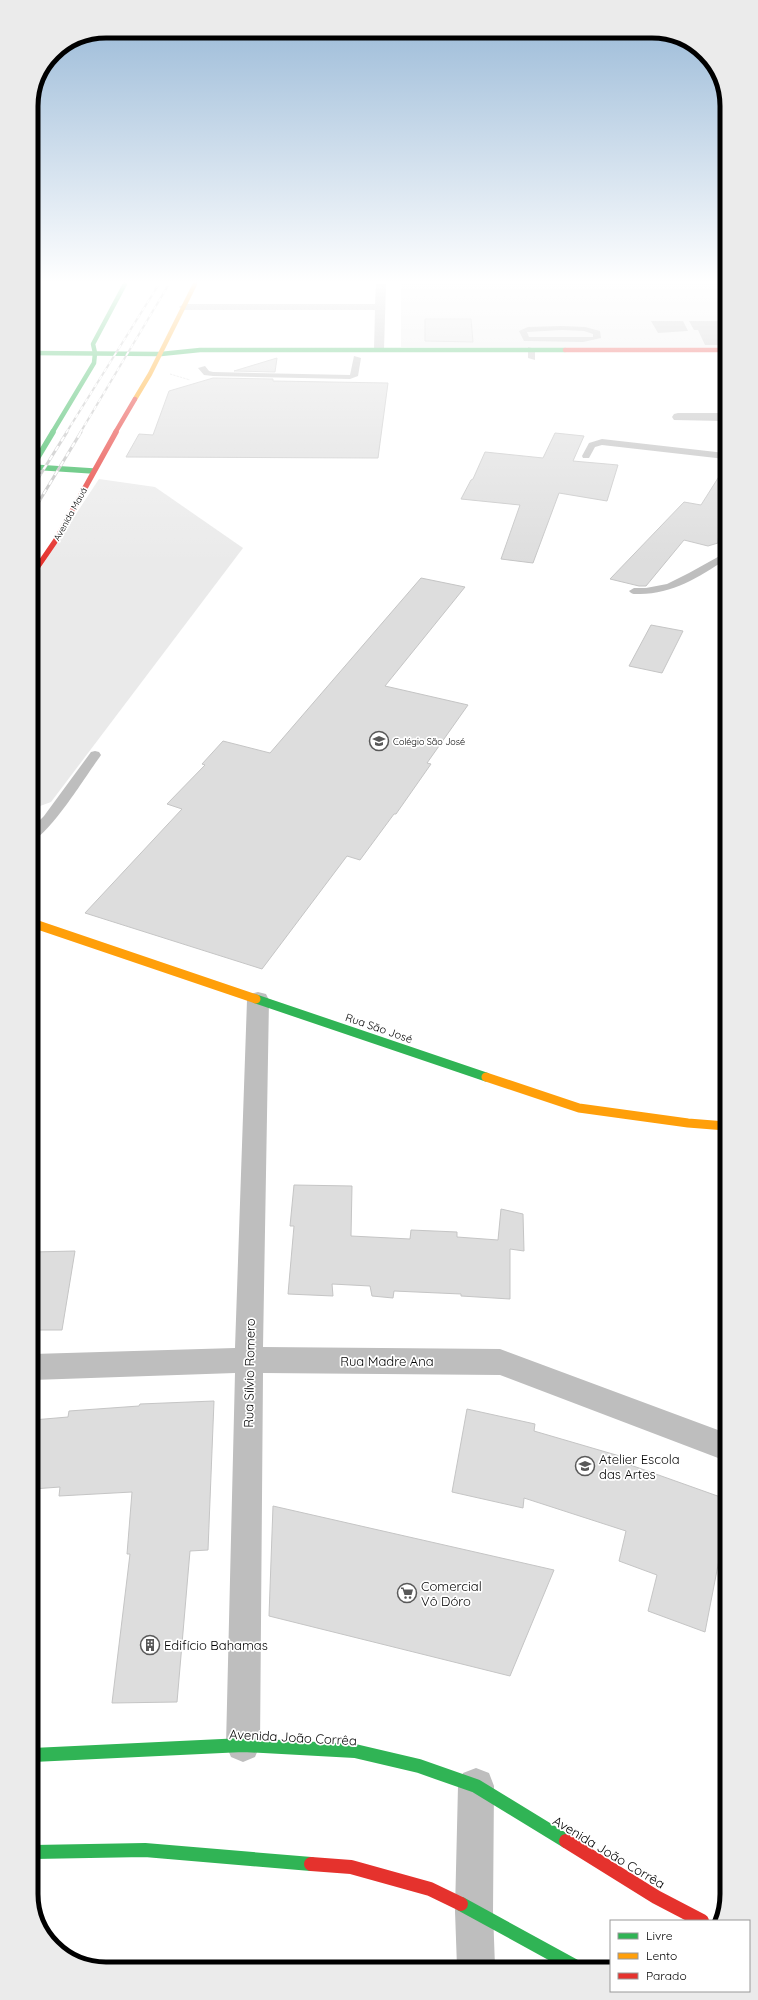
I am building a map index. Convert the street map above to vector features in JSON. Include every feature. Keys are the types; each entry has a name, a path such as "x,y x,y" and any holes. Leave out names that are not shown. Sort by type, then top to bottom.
{"main road":[{"name":"Avenida Mauá","path":"38,457 85,377"},
{"name":"Avenida Mauá","path":"38,566 56,540 93,471 147,377"},
{"name":"Avenida Mauá","path":"38,467 93,471"},
{"name":"Rua São José","path":"38,924 579,1108 688,1123 720,1126"},
{"name":"Avenida João Corrêa","path":"38,1755 243,1746 356,1751 419,1766 476,1786 656,1897 700,1920"},
{"path":"38,1852 145,1850 351,1867 430,1889 474,1911 567,1962"}],"street":[{"path":"678,417 720,417"},
{"path":"712,417 720,419"},
{"name":"Rua Sílvio Romero","path":"243,1746 249,1360 258,1000"},
{"name":"Rua Madre Ana","path":"38,1367 249,1360 500,1362 720,1445"},
{"path":"476,1786 474,1911 476,1962"}],"lane":[{"path":"586,456 592,445 602,442 720,455"},
{"path":"634,592 657,591 688,578 720,559"},
{"path":"38,830 54,813 95,755"}],"shaded area":[{"path":"99,479 155,487 243,548 51,802 38,807 38,572"}],"building":[{"path":"213,378 273,379 273,381 388,383 378,458 126,457 139,434 153,435 169,391"},
{"path":"555,433 584,436 573,461 618,465 607,501 559,493 533,563 501,559 520,505 461,499 471,480 473,479 485,452 543,458"},
{"path":"720,475 720,521 718,543 708,546 684,540 646,586 639,586 610,579 684,502 701,505"},
{"path":"421,578 465,587 385,686 468,705 427,763 431,764 396,814 394,814 360,860 347,856 262,969 85,913 182,809 167,804 205,765 202,764 223,741 270,753"},
{"path":"651,625 683,631 662,673 629,666"},
{"path":"294,1185 352,1186 351,1236 410,1239 411,1230 457,1232 457,1237 498,1240 501,1209 523,1214 524,1251 510,1249 510,1299 461,1296 461,1294 394,1291 393,1298 372,1296 370,1286 332,1284 333,1296 288,1294 294,1226 290,1226"},
{"path":"75,1251 62,1330 38,1330 38,1252"},
{"path":"214,1401 208,1550 190,1551 177,1702 112,1703 130,1554 127,1554 132,1492 59,1496 60,1487 38,1489 38,1420 68,1417 69,1411 139,1406 140,1404"},
{"path":"467,1409 535,1424 534,1431 623,1457 622,1462 720,1497 720,1555 705,1632 648,1611 657,1575 619,1561 626,1531 524,1498 523,1508 452,1492"},
{"name":"Comercial Vô Dóro","path":"273,1506 554,1570 510,1676 269,1616"}],"railway":[{"path":"66,433 101,377"},
{"path":"80,433 113,377"},
{"path":"38,478 67,432"},
{"path":"38,503 81,432"}],"traffic: fast":[{"path":"38,457 85,377"},
{"path":"38,467 93,471"},
{"path":"256,999 486,1077"},
{"path":"38,1755 243,1745 355,1751 419,1766 476,1786 566,1841"},
{"path":"38,1852 145,1850 311,1864"},
{"path":"461,1904 567,1962"}],"traffic: slow":[{"path":"135,399 148,377"},
{"path":"38,925 256,999"},
{"path":"486,1077 579,1108 688,1123 720,1126"}],"traffic: jam":[{"path":"38,566 56,540 93,471 135,399"},
{"path":"566,1841 656,1897 700,1920"},
{"path":"311,1864 351,1867 430,1889 461,1904"}],"place":[{"name":"Colégio São José","path":"379,741"},
{"name":"Atelier Escola das Artes","path":"585,1466"},
{"name":"Comercial Vô Dóro","path":"407,1593"},
{"name":"Edifício Bahamas","path":"150,1645"}]}
